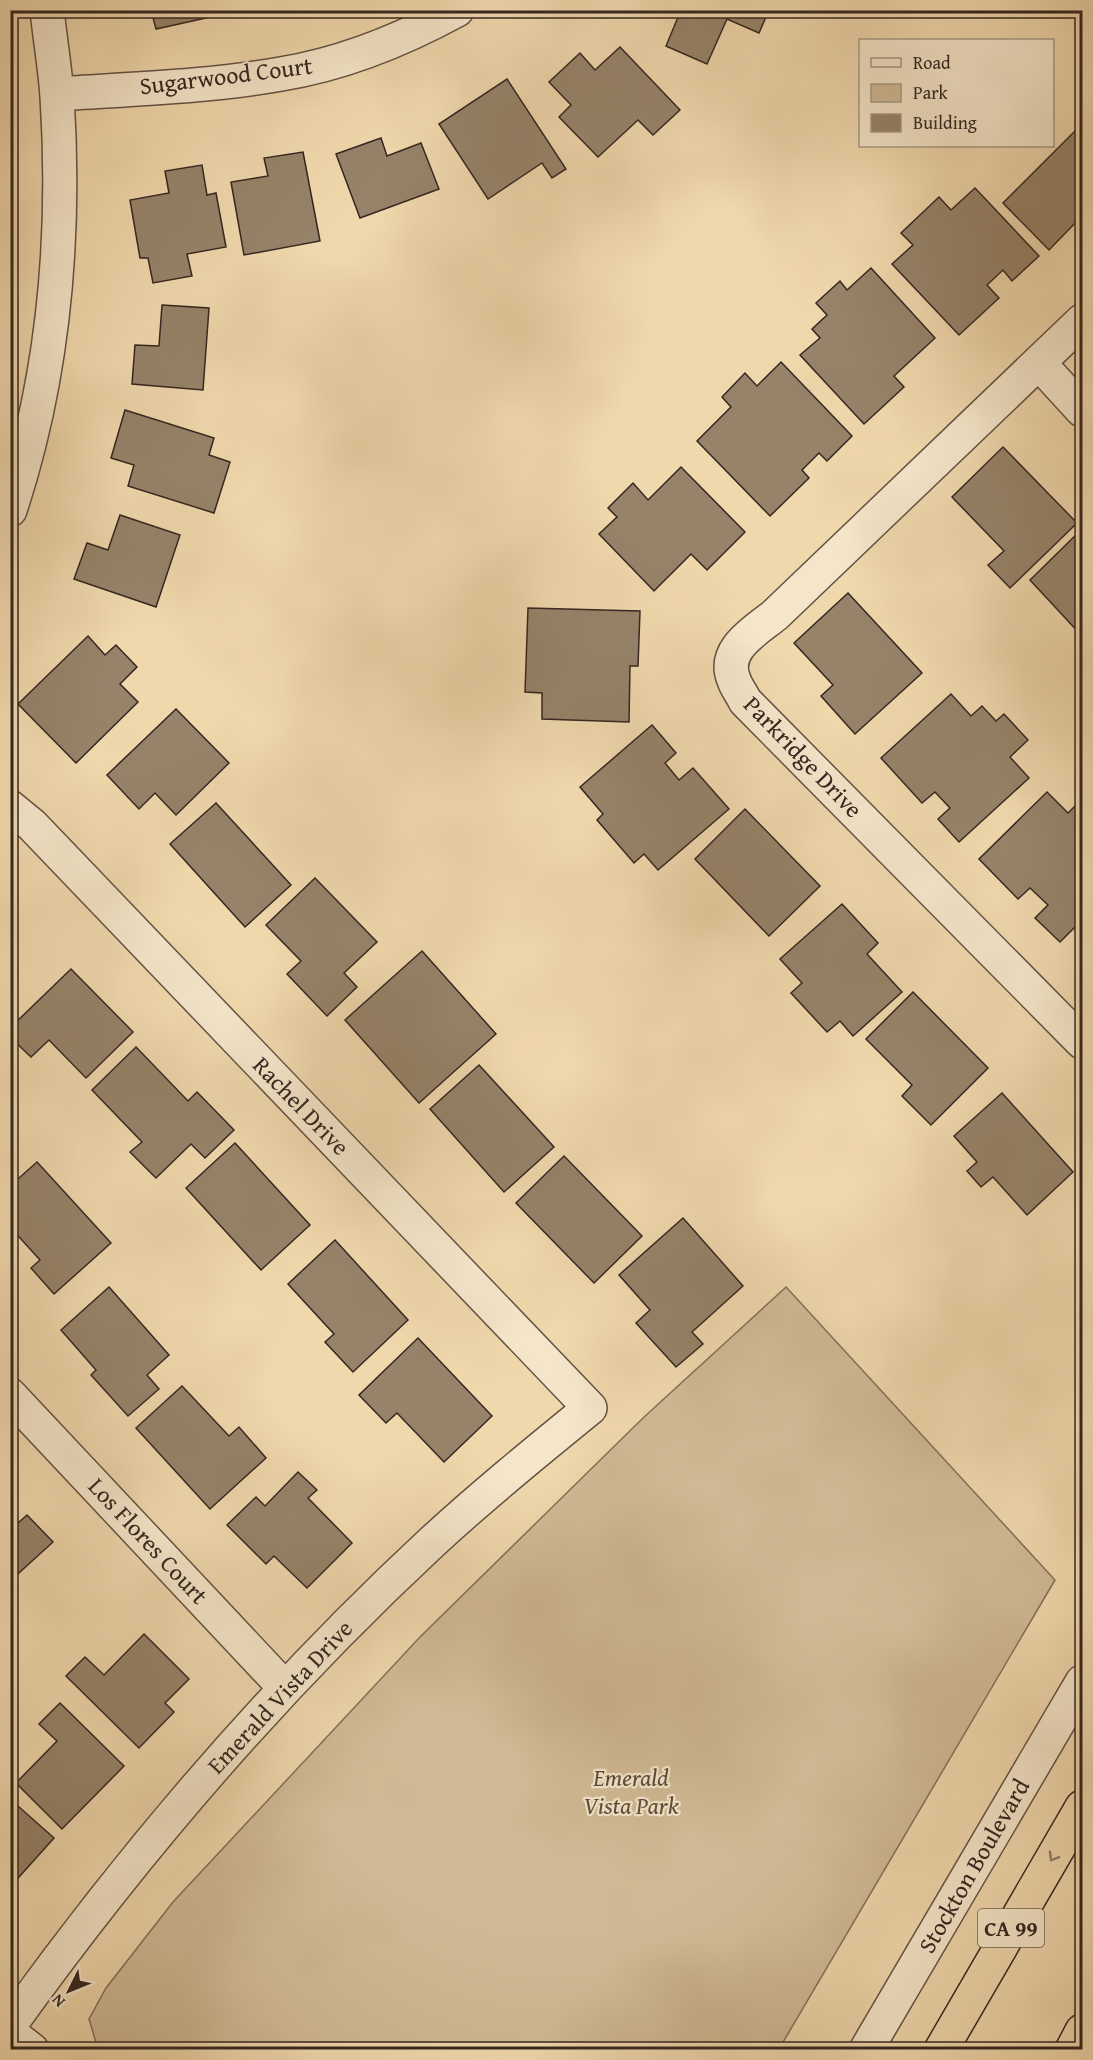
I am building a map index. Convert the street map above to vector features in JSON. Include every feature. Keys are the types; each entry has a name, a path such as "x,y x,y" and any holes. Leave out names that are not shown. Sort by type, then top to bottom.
{"highway":[{"name":"CA 99","path":"941,2049 1083,1807"},
{"path":"1072,2049 1083,2031"}],"street":[{"path":"10,510 21,478 42,385 56,291 61,196 57,94 47,10"},
{"name":"Sugarwood Court","path":"57,94 224,82 282,74 358,55 422,29 457,10"},
{"name":"Parkridge Drive","path":"1083,321 776,615 740,643 731,659 733,679 746,701 1083,1042"},
{"path":"1039,363 1083,410"},
{"name":"Rachel Drive","path":"10,807 32,825 590,1408"},
{"name":"Los Flores Court","path":"10,1395 285,1688"},
{"name":"Emerald Vista Drive","path":"10,2025 51,1968 147,1845 248,1727 432,1542 520,1465 590,1408"},
{"name":"Stockton Boulevard","path":"866,2049 1083,1682"},
{"path":"10,2033 32,2049"}],"green space":[{"name":"Emerald Vista Park","path":"786,1287 1055,1580 779,2049 98,2049 89,2019 106,1988 173,1902 420,1637 643,1418"}],"building":[{"path":"151,10 229,10 229,13 156,29"},
{"path":"681,10 769,10 759,33 727,19 707,64 666,46"},
{"path":"620,47 680,110 653,135 638,120 598,157 559,117 571,105 549,82 580,53 595,70"},
{"path":"507,79 566,169 552,178 542,163 488,199 439,124"},
{"path":"1077,129 1082,134 1082,216 1049,250 1003,203"},
{"path":"381,138 387,156 421,143 439,189 360,218 336,154"},
{"path":"303,152 320,241 244,255 231,182 268,176 264,158"},
{"path":"202,165 207,195 216,193 226,247 187,254 192,276 153,283 148,258 140,258 130,200 169,193 165,171"},
{"path":"975,188 1039,256 1012,281 1003,270 987,285 999,298 959,335 892,264 913,245 901,233 939,197 951,210"},
{"path":"871,268 935,338 894,376 904,387 864,424 800,355 820,338 812,329 827,315 816,303 840,281 847,290"},
{"path":"162,305 209,308 203,390 132,384 135,345 159,346"},
{"path":"781,362 852,436 827,461 819,453 802,470 809,478 770,516 697,441 731,407 722,397 745,373 757,386"},
{"path":"125,410 214,438 209,455 230,462 214,513 128,486 134,465 111,458"},
{"path":"1003,447 1077,523 1010,588 988,565 1004,551 952,497"},
{"path":"681,467 745,532 707,570 691,554 654,591 599,534 617,517 608,508 633,483 648,500"},
{"path":"120,515 180,535 156,607 74,579 87,543 108,550"},
{"path":"1082,529 1082,636 1030,580"},
{"path":"848,593 922,673 855,734 821,696 833,685 794,643"},
{"path":"528,608 640,611 638,666 630,666 629,722 542,719 542,693 525,692"},
{"path":"88,636 105,655 116,645 137,667 120,684 138,702 76,763 18,704"},
{"path":"951,694 971,716 982,706 996,721 1004,714 1028,740 1010,757 1029,778 959,842 938,819 950,808 935,792 922,803 881,758"},
{"path":"176,709 229,763 176,815 155,793 139,809 107,775"},
{"path":"652,725 676,753 665,763 679,780 693,768 729,809 658,870 644,854 634,863 597,820 603,814 580,787"},
{"path":"1047,792 1068,813 1075,806 1082,813 1082,927 1080,929 1076,926 1060,942 1035,918 1048,905 1030,888 1018,899 979,859"},
{"path":"216,803 291,885 245,927 170,844"},
{"path":"745,809 820,886 769,936 695,859"},
{"path":"315,878 377,942 344,973 357,987 327,1016 287,974 301,961 266,925"},
{"path":"842,904 878,943 867,954 902,992 853,1036 840,1021 827,1032 791,993 802,983 780,959"},
{"path":"422,951 496,1034 419,1103 345,1020"},
{"path":"71,969 133,1032 86,1078 49,1040 31,1057 10,1037 10,1028"},
{"path":"913,992 988,1068 931,1125 902,1096 912,1085 866,1039"},
{"path":"136,1047 188,1101 197,1092 234,1130 205,1158 191,1144 156,1178 130,1152 142,1142 92,1090"},
{"path":"479,1065 554,1147 504,1192 430,1109"},
{"path":"1002,1093 1073,1172 1027,1215 993,1177 981,1187 967,1171 977,1162 954,1136"},
{"path":"235,1143 310,1225 261,1270 186,1188"},
{"path":"564,1156 642,1236 594,1283 516,1203"},
{"path":"37,1162 111,1243 54,1294 31,1268 40,1260 10,1227 10,1186"},
{"path":"683,1218 743,1286 692,1332 703,1344 676,1367 636,1323 650,1310 619,1275"},
{"path":"335,1240 408,1320 353,1372 325,1342 334,1334 288,1284"},
{"path":"109,1287 169,1355 147,1375 159,1389 128,1416 91,1375 96,1370 61,1330"},
{"path":"418,1338 492,1416 444,1462 397,1413 386,1423 359,1395"},
{"path":"182,1386 229,1436 239,1427 266,1458 210,1509 136,1428"},
{"path":"298,1472 317,1490 308,1498 352,1543 307,1588 274,1556 266,1564 227,1525 256,1497 265,1506"},
{"path":"10,1515 18,1523 27,1515 53,1542 10,1581"},
{"path":"144,1634 189,1679 165,1703 174,1712 139,1748 66,1676 85,1657 104,1675"},
{"path":"60,1703 124,1766 62,1829 16,1783 57,1741 39,1724"},
{"path":"10,1799 54,1838 10,1887"}]}
